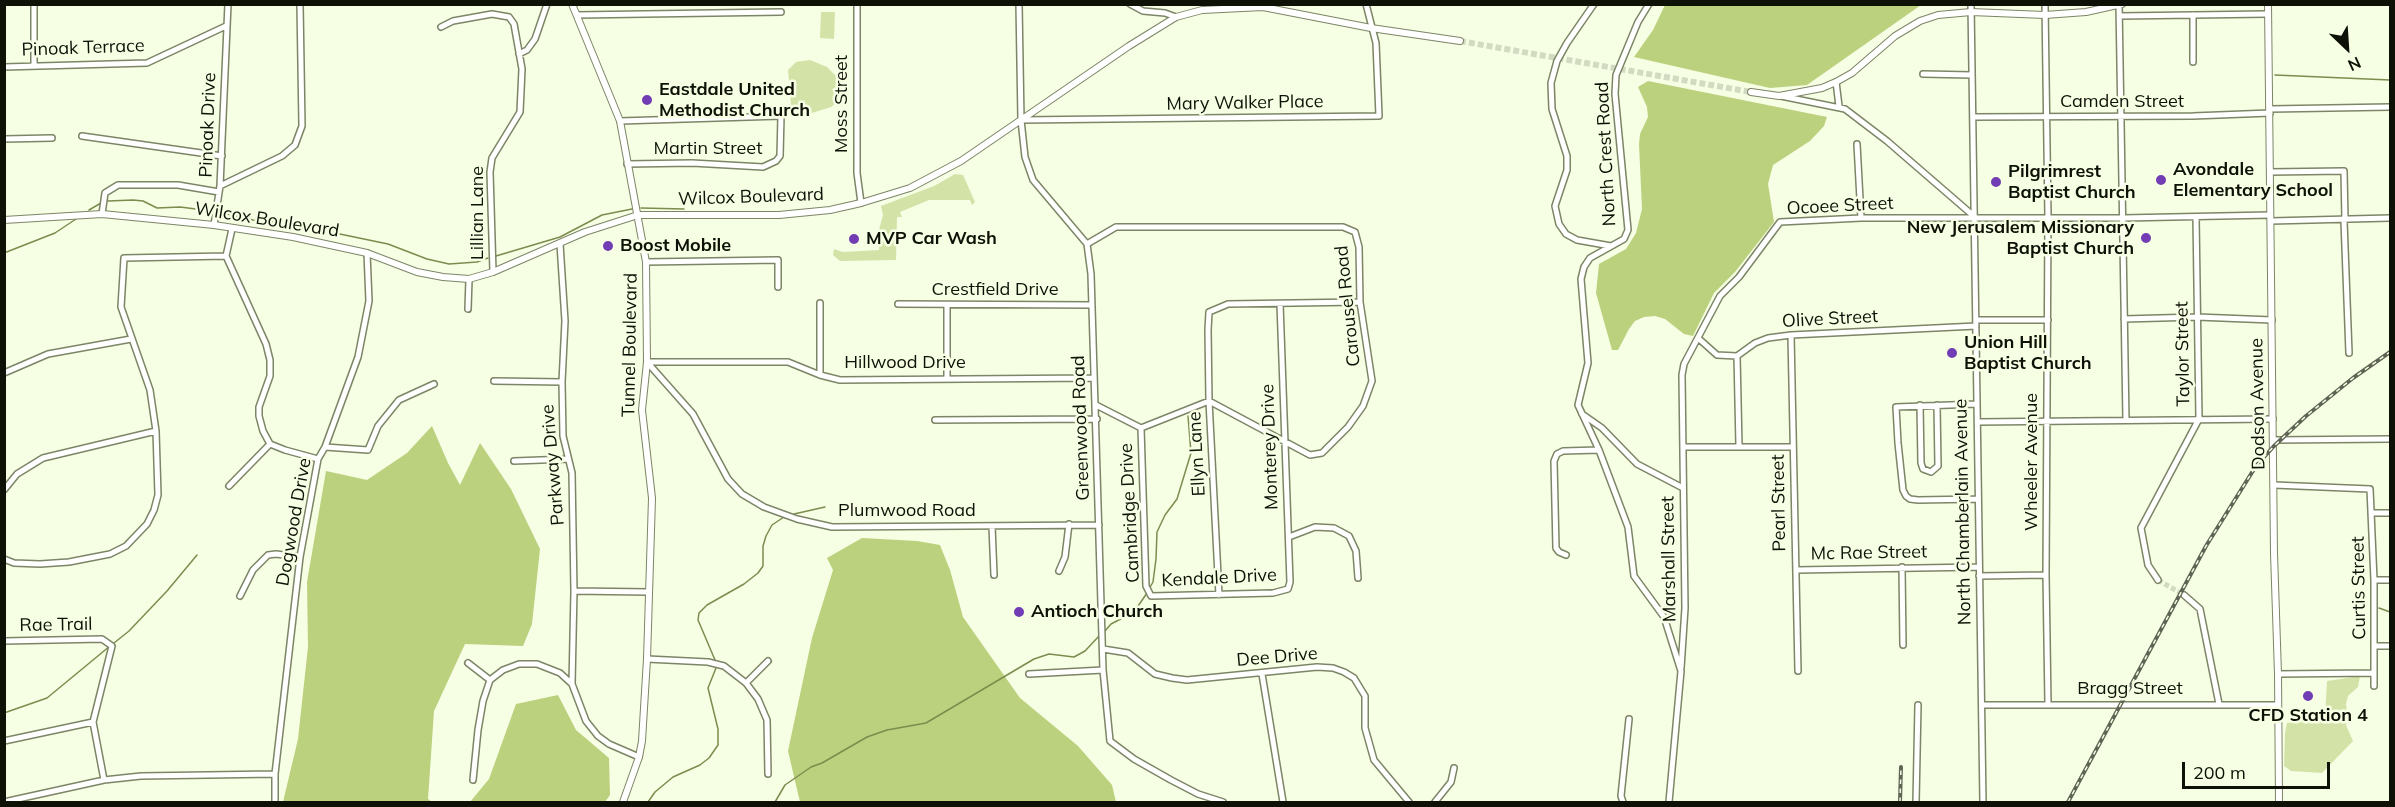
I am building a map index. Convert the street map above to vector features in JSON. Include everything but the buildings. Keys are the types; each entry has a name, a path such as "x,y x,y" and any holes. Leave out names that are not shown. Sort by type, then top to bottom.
{"main road":[{"name":"Tunnel Boulevard","path":"572,4 620,121 646,262 647,362 642,410 652,498 647,659 642,741 639,758 623,802"},
{"name":"Dodson Avenue","path":"2268,4 2279,802"},
{"path":"1751,92 1779,96 1822,88 1852,73 1895,36 1920,21 1938,15 1971,12 2045,15 2086,12 2120,5"},
{"name":"Wilcox Boulevard","path":"4,220 52,215 102,214 214,225 293,237 367,253 417,272 443,278 469,279 493,272 585,232 638,215 779,215 830,210 861,203 924,182 961,161 1176,17 1202,10 1263,7 1371,28 1460,41"}],"street":[{"path":"34,4 34,64"},
{"name":"Pinoak Drive","path":"214,225 220,189 228,4"},
{"path":"102,214 105,192 118,185 178,185 220,189 282,156 295,145 302,126 300,4"},
{"path":"519,54 527,50 535,39 547,4"},
{"name":"Moss Street","path":"857,4 857,172 861,203"},
{"path":"1019,4 1021,120 1025,157 1033,180 1087,244"},
{"path":"1130,4 1143,11 1165,12 1176,17"},
{"path":"1366,4 1371,28"},
{"path":"1594,4 1557,61 1551,83 1552,109 1566,156 1567,170 1555,206 1559,224 1566,234 1577,240 1611,246"},
{"name":"North Crest Road","path":"1580,413 1578,397 1588,363 1581,279 1590,258 1624,239 1628,230 1615,94 1616,75 1638,22 1649,4"},
{"name":"North Chamberlain Avenue","path":"1971,4 1983,802"},
{"name":"Wheeler Avenue","path":"2045,4 2048,218 2046,574 2048,704"},
{"path":"2120,5 2126,420"},
{"path":"578,15 781,12"},
{"name":"Lillian Lane","path":"441,27 472,16 492,14 509,17 514,24 522,69 520,112 492,158 490,172 493,272"},
{"path":"2120,16 2267,14"},
{"path":"2193,15 2193,62"},
{"name":"Pinoak Terrace","path":"4,67 34,64 147,63 226,26"},
{"name":"Mary Walker Place","path":"1021,120 1380,116 1376,43 1371,28"},
{"path":"1923,74 1972,75"},
{"path":"1836,82 1842,107"},
{"path":"1779,96 1842,107 1887,141 1976,218"},
{"name":"Camden Street","path":"1974,117 2122,116 2391,107"},
{"name":"Martin Street","path":"620,121 781,116 780,156 776,161 763,167 692,163 627,164"},
{"path":"82,136 222,156"},
{"path":"4,139 52,138"},
{"path":"1857,144 1861,218"},
{"path":"2270,172 2344,171 2349,353"},
{"name":"Ocoee Street","path":"1684,447 1682,375 1684,364 1720,296 1739,277 1780,222 1861,218 2196,217 2345,220 2391,218"},
{"name":"Taylor Street","path":"2158,580 2148,565 2140,528 2199,419 2196,217"},
{"name":"Carousel Road","path":"1087,244 1116,227 1342,227 1355,232 1359,247 1360,302 1372,381 1363,406 1348,427 1322,453 1310,455 1209,401"},
{"path":"232,229 226,256 266,344 270,360 270,376 259,406 259,416 270,444 318,459"},
{"name":"Parkway Drive","path":"560,244 565,321 562,382 563,436 572,473 574,591 572,684"},
{"name":"Greenwood Road","path":"1087,244 1091,274 1096,405 1103,670 1110,741 1134,759 1198,795 1223,802"},
{"name":"Dogwood Drive","path":"275,802 275,774 300,557 318,459 325,447 358,357 369,301 367,253"},
{"path":"4,559 14,563 69,562 110,554 126,546 147,524 158,495 156,431 150,390 121,307 124,258 226,256"},
{"path":"646,262 778,260 778,287"},
{"path":"468,309 469,279"},
{"path":"1280,304 1360,302"},
{"path":"820,303 820,375"},
{"name":"Crestfield Drive","path":"898,304 1092,304"},
{"name":"Ellyn Lane","path":"1219,595 1209,401 1209,312 1228,304 1280,304"},
{"name":"Monterey Drive","path":"1280,304 1289,537 1290,582 1288,588"},
{"path":"947,305 947,378"},
{"path":"2124,318 2198,317 2272,320"},
{"name":"Olive Street","path":"1737,357 1755,343 1768,338 1791,335 2048,320"},
{"name":"Pearl Street","path":"1791,335 1798,671"},
{"path":"4,373 48,354 131,339"},
{"path":"1698,339 1717,355 1737,357 1739,447"},
{"name":"Hillwood Drive","path":"647,362 788,362 820,375 840,380 1094,378"},
{"name":"Plumwood Road","path":"647,362 693,414 728,479 742,494 764,507 797,519 832,527 1099,525"},
{"path":"494,381 562,382"},
{"path":"325,447 368,450 378,426 399,400 435,384"},
{"path":"1096,405 1141,428 1209,401"},
{"path":"1977,404 1896,407 1899,455 1903,490 1906,496 1918,500 1978,499"},
{"path":"1920,405 1922,463 1923,469 1931,472 1938,466 1937,405"},
{"path":"1580,413 1599,450 1628,527 1634,576 1664,617 1681,671 1670,802"},
{"path":"1580,413 1602,428 1637,464 1683,488"},
{"path":"935,420 1096,419"},
{"path":"1978,422 2273,419"},
{"name":"Cambridge Drive","path":"1141,428 1146,586 1151,596"},
{"path":"4,490 17,474 43,458 156,431"},
{"path":"2274,440 2391,439"},
{"path":"229,486 270,444"},
{"path":"1684,447 1793,447"},
{"name":"Marshall Street","path":"1681,671 1685,608 1684,447"},
{"path":"1566,555 1556,548 1554,461 1557,454 1563,451 1599,450"},
{"path":"513,461 568,459"},
{"name":"Curtis Street","path":"2274,485 2370,489 2373,513 2374,686"},
{"path":"2373,513 2391,513"},
{"path":"1059,571 1065,557 1069,524"},
{"path":"993,526 994,575"},
{"path":"1289,537 1316,527 1334,528 1349,536 1356,551 1358,578"},
{"path":"240,596 253,570 268,555 300,557"},
{"path":"1902,567 1903,645"},
{"name":"Mc Rae Street","path":"1796,570 1979,567"},
{"path":"1979,576 2046,574"},
{"path":"2374,580 2391,579"},
{"name":"Kendale Drive","path":"1151,596 1273,593 1283,592 1288,588"},
{"path":"574,591 648,591"},
{"path":"2184,595 2200,609 2219,704"},
{"name":"Rae Trail","path":"4,641 102,639 112,646 93,722 104,780"},
{"path":"2374,646 2391,646"},
{"name":"Dee Drive","path":"1103,649 1128,653 1155,674 1187,680 1333,668 1354,678 1365,696 1365,728 1374,760 1409,802"},
{"path":"647,659 716,664 734,672 746,683 758,699 767,720 768,774"},
{"path":"746,683 768,662"},
{"path":"468,663 490,680"},
{"path":"473,780 481,711 490,680 503,670 519,664 537,664 560,673 572,684 586,721 598,736 609,744 639,758"},
{"path":"1029,674 1103,670"},
{"path":"2278,674 2373,673"},
{"path":"1262,674 1283,802"},
{"path":"1916,802 1918,705"},
{"name":"Bragg Street","path":"1982,705 2277,705"},
{"path":"1623,802 1621,796 1629,719"},
{"path":"4,741 93,722"},
{"path":"1435,802 1451,783 1454,768"},
{"path":"4,802 104,780 141,776 275,774"}],"green space":[{"path":"1665,4 1921,5 1807,85 1770,88 1634,57 1653,30"},
{"path":"821,12 835,12 834,39 820,38"},
{"path":"810,60 827,67 836,76 842,90 841,95 839,101 831,107 796,118 792,116 788,70 796,62"},
{"path":"1648,81 1827,117 1824,126 1810,141 1773,165 1768,184 1774,222 1735,272 1714,293 1693,336 1684,334 1665,319 1655,316 1644,317 1635,321 1618,350 1612,350 1596,293 1599,264 1626,249 1636,233 1642,209 1640,134 1648,117 1647,107 1638,87"},
{"path":"955,174 963,175 975,202 972,205 970,200 929,200 900,212 902,217 897,217 896,260 840,261 833,255 834,249 843,252 879,250 879,230 883,215 881,206 934,186"},
{"path":"432,426 460,485 480,443 511,489 540,549 532,624 523,646 465,644 434,711 428,799 432,802 283,802 298,739 308,647 307,582 326,471 367,480 407,453"},
{"path":"862,538 917,541 940,545 950,570 963,617 1020,698 1078,746 1112,785 1116,802 800,802 788,751 812,638 833,570 827,558"},
{"path":"2360,676 2358,687 2348,696 2346,704 2348,721 2346,725 2353,741 2322,773 2291,771 2284,766 2287,723 2325,717 2327,681"},
{"path":"558,695 576,730 609,758 610,795 605,802 470,802 489,779 516,704"}],"waterway":[{"path":"2275,75 2390,80"},
{"path":"108,201 133,200 143,201 157,208 180,207 212,211"},
{"path":"89,210 101,203"},
{"path":"641,208 684,209"},
{"path":"496,256 560,237 602,215 632,209"},
{"path":"218,212 253,220 310,225 335,233 388,244 427,259 449,264 477,262 488,258"},
{"path":"4,253 55,233 76,219"},
{"path":"1149,589 1153,582 1157,532 1165,515 1177,499 1191,453 1188,416"},
{"path":"794,514 825,507"},
{"path":"715,660 698,620 699,613 707,605 744,584 758,573 763,566 763,546 766,536 772,525 784,517"},
{"path":"114,643 129,631 167,591 197,555"},
{"path":"1105,631 1111,624 1134,612 1147,593"},
{"path":"2379,608 2390,612"},
{"path":"775,802 785,785 811,767 867,737 887,730 926,723 1034,659 1049,654 1074,657 1085,651 1099,636"},
{"path":"4,713 47,698 110,646"},
{"path":"648,802 655,792 673,777 700,765 709,758 718,745 718,729 708,688 716,668"}],"tunnel":[{"path":"1460,41 1751,92"},
{"path":"2158,580 2184,595"}],"railway":[{"path":"2068,802 2206,546 2256,466 2306,416 2390,352"},
{"path":"1900,802 1901,767"}],"place":[{"name":"Eastdale United Methodist Church","path":"647,100"},
{"name":"Avondale Elementary School","path":"2161,180"},
{"name":"Pilgrimrest Baptist Church","path":"1996,182"},
{"name":"New Jerusalem Missionary Baptist Church","path":"2146,238"},
{"name":"MVP Car Wash","path":"854,239"},
{"name":"Boost Mobile","path":"608,246"},
{"name":"Union Hill Baptist Church","path":"1952,353"},
{"name":"Antioch Church","path":"1019,612"},
{"name":"CFD Station 4","path":"2308,696"}]}
